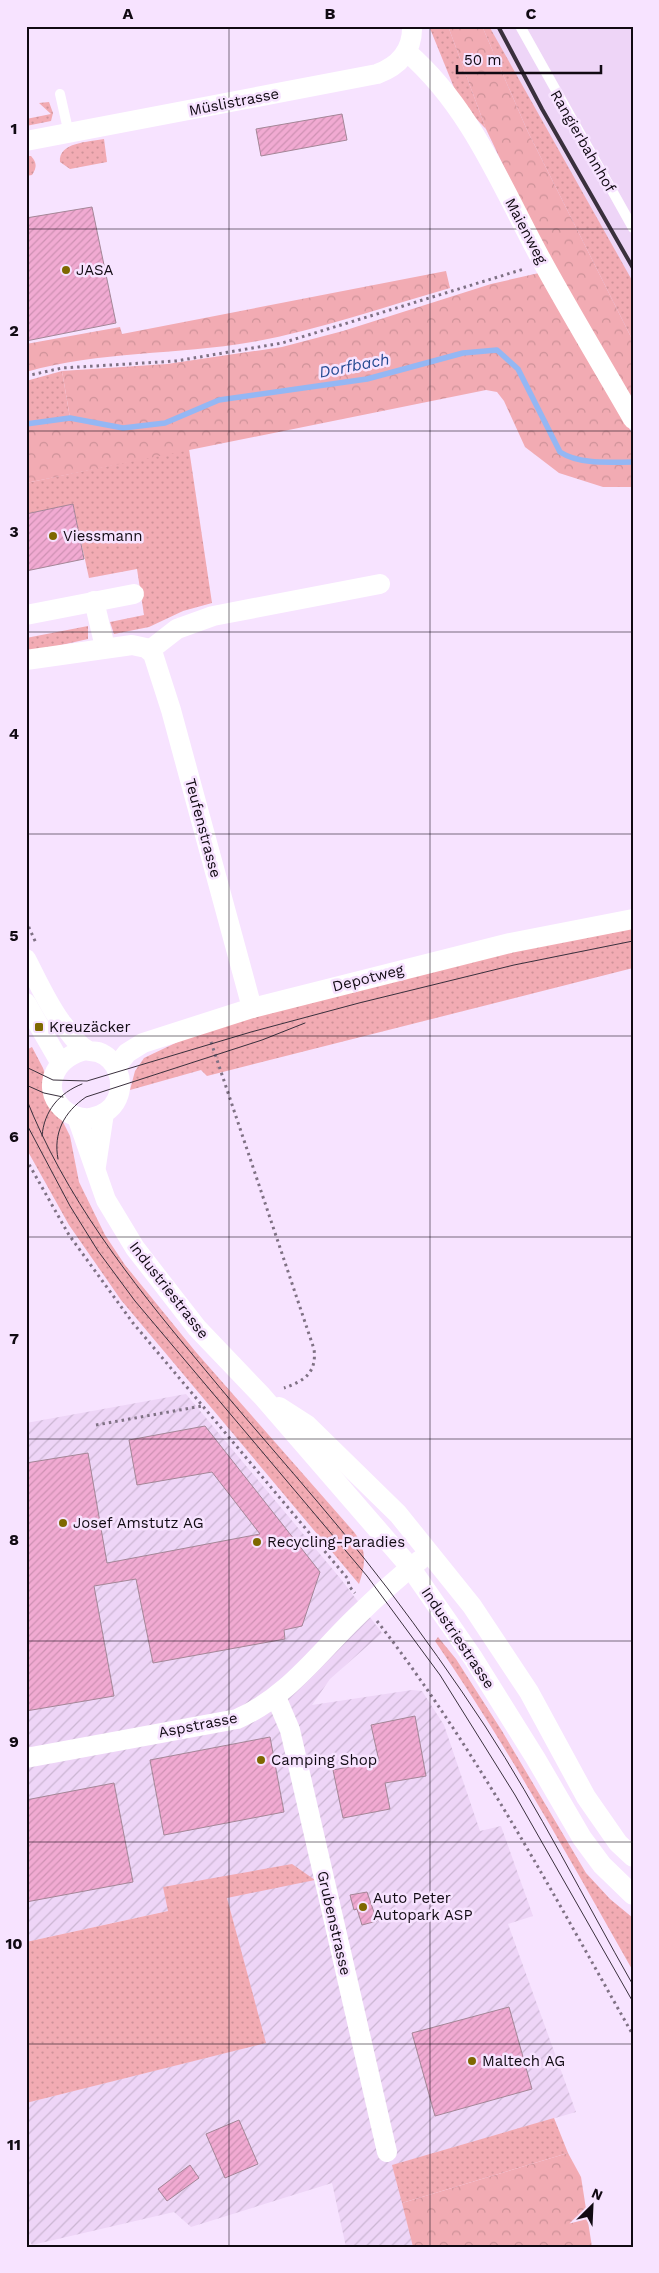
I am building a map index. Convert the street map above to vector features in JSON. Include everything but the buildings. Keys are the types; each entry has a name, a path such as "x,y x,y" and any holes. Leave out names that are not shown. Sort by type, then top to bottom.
{"street":[{"path":"407,52 412,35 412,26"},
{"name":"Müslistrasse","path":"26,141 360,79 392,68 407,52"},
{"name":"Maienweg","path":"407,52 439,82 461,112 543,262 633,419"},
{"path":"26,660 105,647 132,645 148,649 177,630 213,616 380,584"},
{"path":"26,614 134,594"},
{"path":"94,601 105,647"},
{"name":"Teufenstrasse","path":"148,649 155,658 171,710 252,1008"},
{"name":"Depotweg","path":"116,1067 127,1053 144,1043 252,1008 510,943 633,919"},
{"path":"32,954 46,999 60,1021 87,1050"},
{"path":"26,1004 60,1062"},
{"path":"104,1113 88,1118 77,1117 61,1107 54,1096 52,1080 60,1062 77,1052 87,1050 98,1052 108,1058 116,1067"},
{"name":"Industriestrasse","path":"95,1171 104,1113 115,1103 121,1085 116,1067"},
{"name":"Industriestrasse","path":"77,1117 106,1200 135,1248 197,1328 262,1396 410,1568 478,1666 536,1759 582,1838 602,1865 633,1895"},
{"name":"Industriestrasse","path":"262,1396 307,1425 398,1514 478,1614 530,1692 586,1797 618,1844 633,1857"},
{"name":"Aspstrasse","path":"26,1758 237,1719 258,1710 276,1697 355,1618 428,1552"},
{"name":"Grubenstrasse","path":"276,1697 290,1730 387,2152"}],"lane":[{"name":"Rangierbahnhof","path":"520,26 633,228"},
{"path":"60,94 69,134"}],"path":[{"path":"26,376 62,368 176,361 282,343 543,262"},
{"path":"26,921 32,954"},
{"path":"204,1022 314,1349 315,1360 311,1373 299,1384 262,1396"},
{"path":"26,1159 69,1235 133,1323 348,1579 349,1586 354,1591"},
{"path":"96,1425 202,1406"},
{"path":"382,1628 439,1704 522,1840 633,2035"}],"shaded area":[{"path":"429,26 633,26 633,409 545,253 486,129 465,107"},
{"path":"186,1394 340,1578 382,1633 330,1679 312,1705 412,1690 422,1691 444,1725 480,1831 501,1826 533,1916 508,1924 576,2112 393,2165 413,2247 346,2247 332,2183 191,2227 174,2212 32,2245 26,2233 26,2103 265,2043 227,1898 26,1942 26,1423"}],"green space":[{"path":"429,26 448,26 486,129 465,107 455,90"},
{"path":"448,26 482,26 527,130 633,341 633,409 545,253 486,129"},
{"path":"482,26 489,26 633,282 633,341 527,130"},
{"path":"49,102 53,113 51,121 26,126 26,119 51,114 39,103"},
{"path":"104,139 107,162 70,169 60,162 64,150 69,147 83,142"},
{"path":"26,156 31,156 36,165 32,175 26,176"},
{"path":"446,271 450,288 302,331 224,346 82,360 26,372 26,344 120,327 122,334"},
{"path":"539,273 633,435 633,487 603,487 559,473 525,447 504,401 497,392 486,390 26,483 26,424 70,418 62,371 167,364 282,347 343,331 491,284"},
{"path":"62,371 70,418 26,424 26,381"},
{"path":"189,449 212,603 183,611 149,627 114,634 110,622 144,615 137,569 89,578 73,505 26,514 26,483"},
{"path":"88,626 88,639 26,653 26,638"},
{"path":"633,926 633,968 207,1076 201,1070 130,1090 135,1071 144,1058 188,1037 230,1023 470,961"},
{"path":"32,1047 43,1068 60,1116 70,1136 79,1182 105,1235 125,1265 195,1351 354,1532 361,1544 364,1557 359,1584 121,1300 69,1225 26,1148 26,1050"},
{"path":"438,1637 456,1659 502,1731 586,1873 610,1899 633,1918 633,1971 513,1763 435,1641"},
{"path":"292,1864 315,1880 227,1898 266,2043 26,2103 26,1942 168,1911 163,1887"},
{"path":"554,2118 568,2153 402,2203 392,2165"},
{"path":"568,2153 581,2177 592,2247 413,2247 402,2203"}],"waterway":[{"name":"Dorfbach","path":"26,424 70,418 123,428 165,423 219,400 367,379 463,353 497,350 518,369 560,452 586,461 633,462"}],"tram line":[{"path":"26,1067 53,1080 87,1081 251,1032 359,1003 514,965 633,941"},
{"path":"58,1159 57,1140 62,1124 72,1109 86,1097 262,1040 305,1023"},
{"path":"42,1136 43,1127 54,1104 66,1092 82,1084"},
{"path":"26,1085 44,1093 63,1097"},
{"path":"26,1098 60,1169 101,1236 124,1268 172,1330 365,1560 462,1691 524,1789 633,1985"},
{"path":"26,1123 70,1206 98,1251 135,1301 367,1576 440,1675 515,1795 633,2002"}],"railway":[{"path":"498,26 542,109 633,268"}],"place":[{"name":"JASA","path":"66,270"},
{"name":"Viessmann","path":"53,536"},
{"name":"Kreuzäcker","path":"39,1027"},
{"name":"Josef Amstutz AG","path":"63,1523"},
{"name":"Recycling-Paradies","path":"257,1542"},
{"name":"Camping Shop","path":"261,1760"},
{"name":"Auto Peter Autopark ASP","path":"363,1907"},
{"name":"Maltech AG","path":"472,2061"}]}
